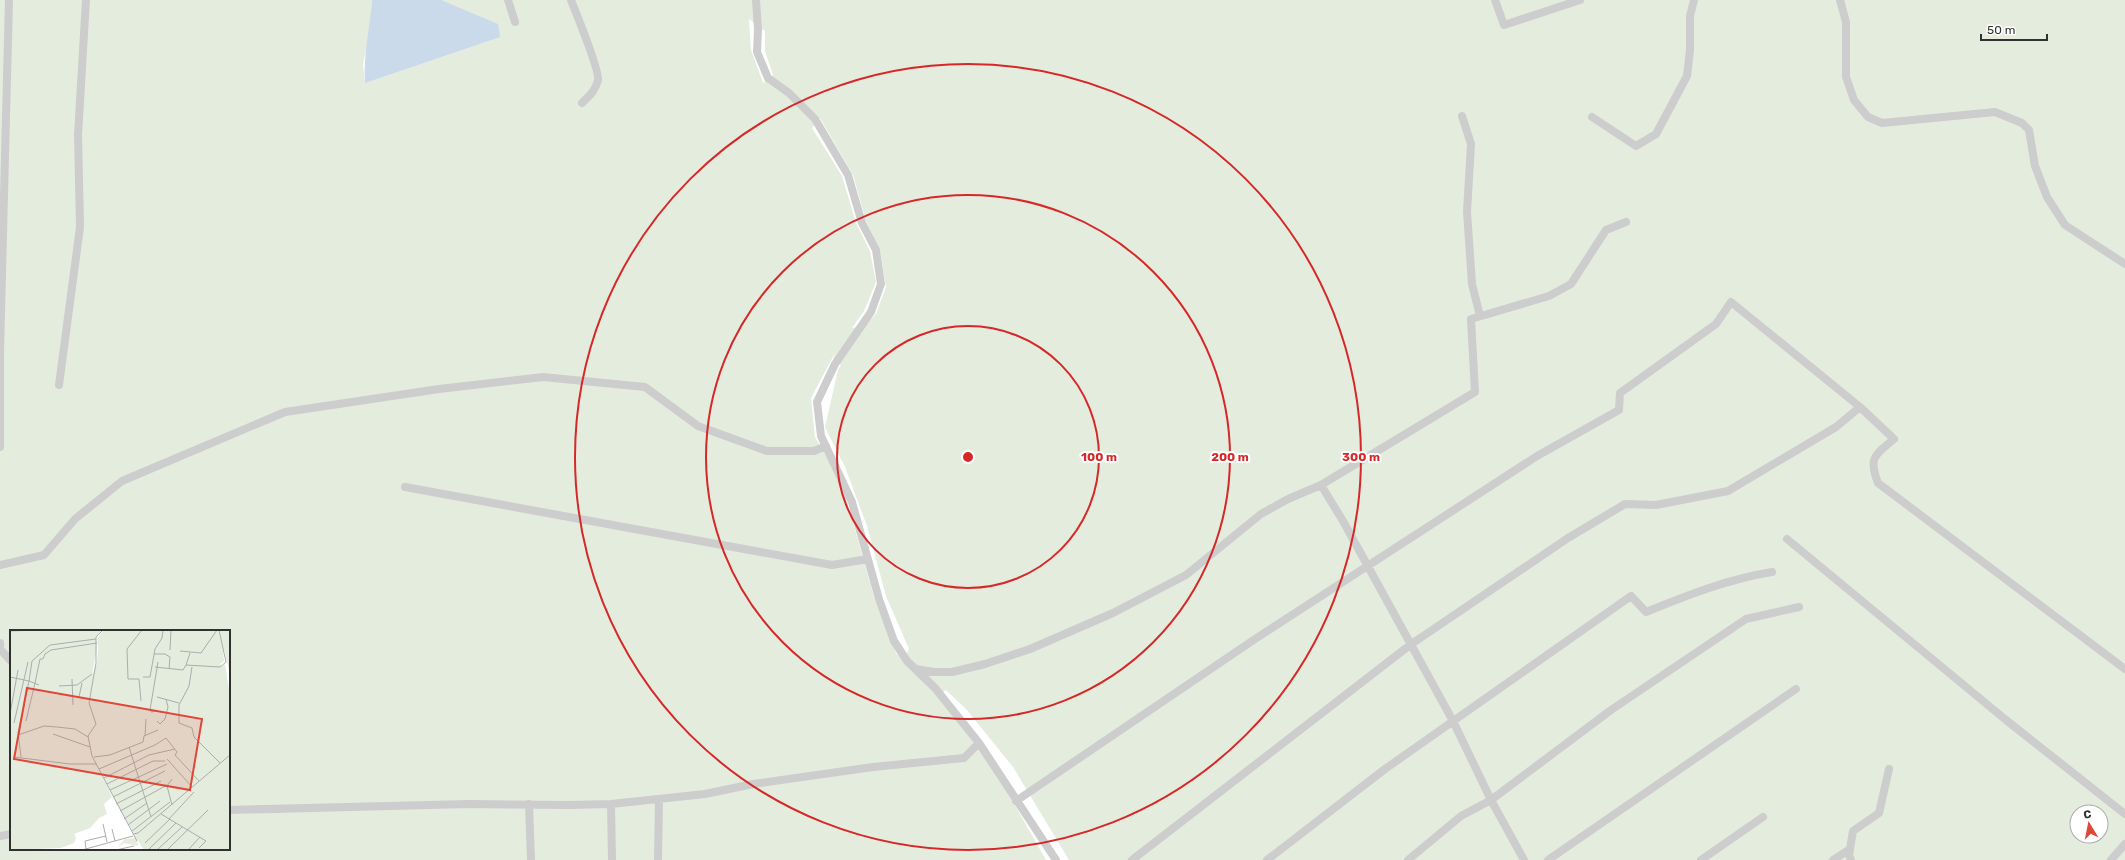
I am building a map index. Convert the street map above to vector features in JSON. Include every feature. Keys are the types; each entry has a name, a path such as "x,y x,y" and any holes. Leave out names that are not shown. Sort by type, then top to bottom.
{"street":[{"path":"0,447 0,352 9,0"},
{"path":"59,385 80,227 78,135 86,0"},
{"path":"508,0 515,22"},
{"path":"571,0 594,60 598,79 594,92 582,103"},
{"path":"756,0 758,29 757,52 768,78 789,93 815,119 848,175 862,223 876,250 881,284 871,312 834,364 816,402 821,436 852,502 879,598 894,641 907,661 935,688 978,743 1056,860"},
{"path":"1495,0 1504,25 1580,0"},
{"path":"1592,117 1636,146 1656,134 1687,76 1690,50 1690,16 1694,0"},
{"path":"1840,0 1846,22 1846,77 1854,100 1868,117 1882,123 1995,112 2022,123 2029,130 2035,166 2048,197 2065,225 2125,264"},
{"path":"1462,116 1471,144 1468,212 1472,284 1480,316"},
{"path":"915,669 934,672 952,672 985,664 1080,628 1186,575 1261,514 1288,499 1321,485 1475,392 1471,319 1549,296 1571,284 1606,230 1626,222"},
{"path":"1016,800 1255,639 1536,456 1618,410 1620,393 1716,324 1731,302 1860,407 1894,439 1876,454 1873,468 1878,483 2125,669"},
{"path":"0,566 44,556 76,519 122,481 285,412 439,389 543,377 645,387 698,426 767,451 814,451 826,446"},
{"path":"1132,860 1410,645 1568,538 1625,504 1656,505 1728,492 1836,427 1860,407"},
{"path":"1321,485 1343,521 1453,721 1491,800 1524,860"},
{"path":"405,487 832,565 868,559"},
{"path":"1787,539 2125,814"},
{"path":"1266,860 1385,769 1631,596 1646,612 1718,584 1772,572"},
{"path":"1408,860 1461,816 1491,800 1611,710 1746,619 1799,606"},
{"path":"0,643 0,649 10,660"},
{"path":"1548,860 1796,689"},
{"path":"230,810 395,805 611,804 659,799 851,770 964,758 978,743"},
{"path":"1851,860 1850,849 1853,831 1878,813 1889,769"},
{"path":"658,860 659,799"},
{"path":"529,804 531,860"},
{"path":"611,804 612,860"},
{"path":"1701,860 1763,817"},
{"path":"0,836 10,834"},
{"path":"2111,860 2125,844"},
{"path":"1833,860 1850,849"}],"shaded area":[{"path":"0,0 372,0 370,30 363,64 365,83 441,0 2125,0 2125,860 1069,860 1013,767 966,709 946,690 938,696 998,775 1046,860 0,860","holes":["749,19 765,31 765,51 773,75 763,83 751,50","820,118 853,175 866,221 880,250 886,287 876,314 865,326 852,328 864,311 876,282 870,251 856,223 842,176 812,128","835,353 832,363 841,365 838,370 825,427 845,467 867,526 886,596 909,649 903,660 896,653 874,597 841,480 815,437 811,398"]}],"water":[{"path":"372,0 441,0 498,24 500,37 365,83 366,52"}]}
